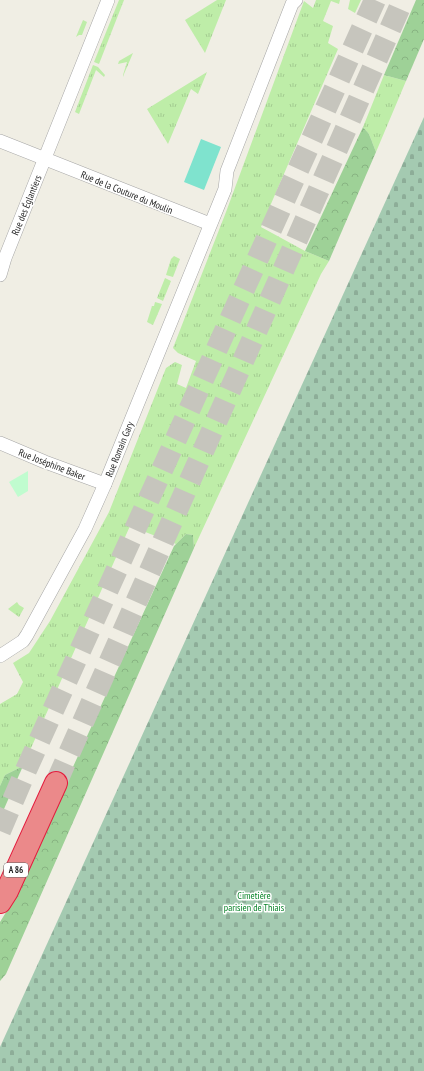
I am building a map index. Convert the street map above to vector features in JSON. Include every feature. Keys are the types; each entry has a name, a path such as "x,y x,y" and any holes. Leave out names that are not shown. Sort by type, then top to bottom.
{"highway":[{"name":"A 86","path":"0,902 7,891 56,783"}],"street":[{"path":"45,158 108,0"},
{"name":"Rue Romain Gary","path":"0,656 23,641 27,636 85,529 105,484 225,189 227,171 292,4 296,0"},
{"name":"Rue de la Couture du Moulin","path":"0,141 210,224"},
{"name":"Rue des Églantiers","path":"0,275 5,258 45,158"},
{"name":"Rue Joséphine Baker","path":"0,443 45,462 105,484"}],"green space":[{"path":"119,0 124,0 99,64 94,62"},
{"path":"217,0 226,0 205,53 185,20"},
{"path":"316,0 340,0 339,4 331,1 323,21 333,26 328,43 338,49 261,227 305,251 329,261 321,274 194,548 193,535 186,534 176,544 130,526 23,766 5,775 0,786 0,704 17,694 23,682 13,663 29,653 50,621 109,512 166,368 175,362 182,365 177,384 186,388 196,361 178,353 173,348 226,212 304,1 313,8"},
{"path":"350,0 361,0 355,13 348,9"},
{"path":"416,0 424,0 424,39 406,81 384,75"},
{"path":"83,20 87,22 82,35 76,37"},
{"path":"133,53 123,77 127,62 118,64 119,61"},
{"path":"93,65 98,67 105,75 104,77 96,70 79,114 75,112"},
{"path":"207,72 198,94 191,89 168,144 147,109"},
{"path":"384,75 406,81 376,152 369,134 363,127"},
{"name":"Cimetière parisien de Thiais","path":"424,117 424,1071 0,1071 0,1047"},
{"path":"363,127 369,134 376,152 329,261 305,251"},
{"path":"174,256 180,259 173,277 166,275 171,259"},
{"path":"165,278 171,281 163,301 157,298"},
{"path":"155,302 162,304 153,325 147,322 152,306 154,306"},
{"path":"28,471 28,491 18,497 9,482"},
{"path":"186,534 193,535 194,548 6,974 0,981 0,922 8,909 174,546"},
{"path":"17,602 24,608 19,617 8,609"},
{"path":"23,766 0,818 0,786 5,775"}],"shaded area":[{"path":"201,139 221,147 204,190 184,182"}],"tunnel":[{"path":"0,831 26,770 375,0"},
{"path":"56,783 403,0"}]}
